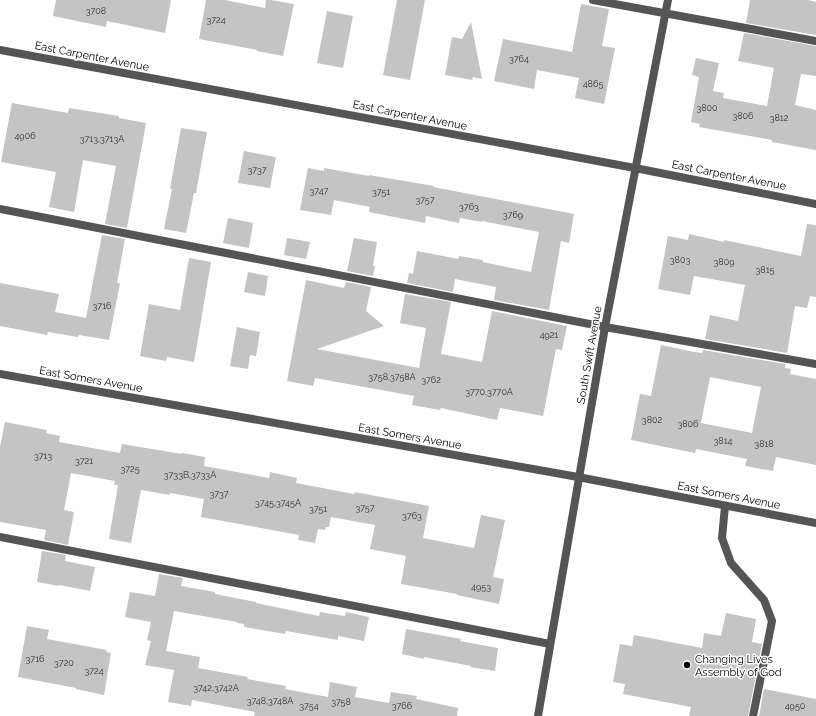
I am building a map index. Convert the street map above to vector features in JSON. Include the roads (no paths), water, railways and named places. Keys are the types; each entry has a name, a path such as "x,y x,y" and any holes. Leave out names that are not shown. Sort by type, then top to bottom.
{"street":[{"path":"593,0 816,41"},
{"name":"South Swift Avenue","path":"538,716 605,327 668,0"},
{"name":"East Carpenter Avenue","path":"0,50 635,168 816,204"},
{"path":"0,209 605,327 816,364"},
{"name":"East Somers Avenue","path":"0,374 578,477 816,523"},
{"path":"725,506 722,538 731,563 764,600 772,621 753,716"},
{"path":"0,537 550,644"}],"place":[{"name":"Changing Lives Assembly of God","path":"687,665"}]}
